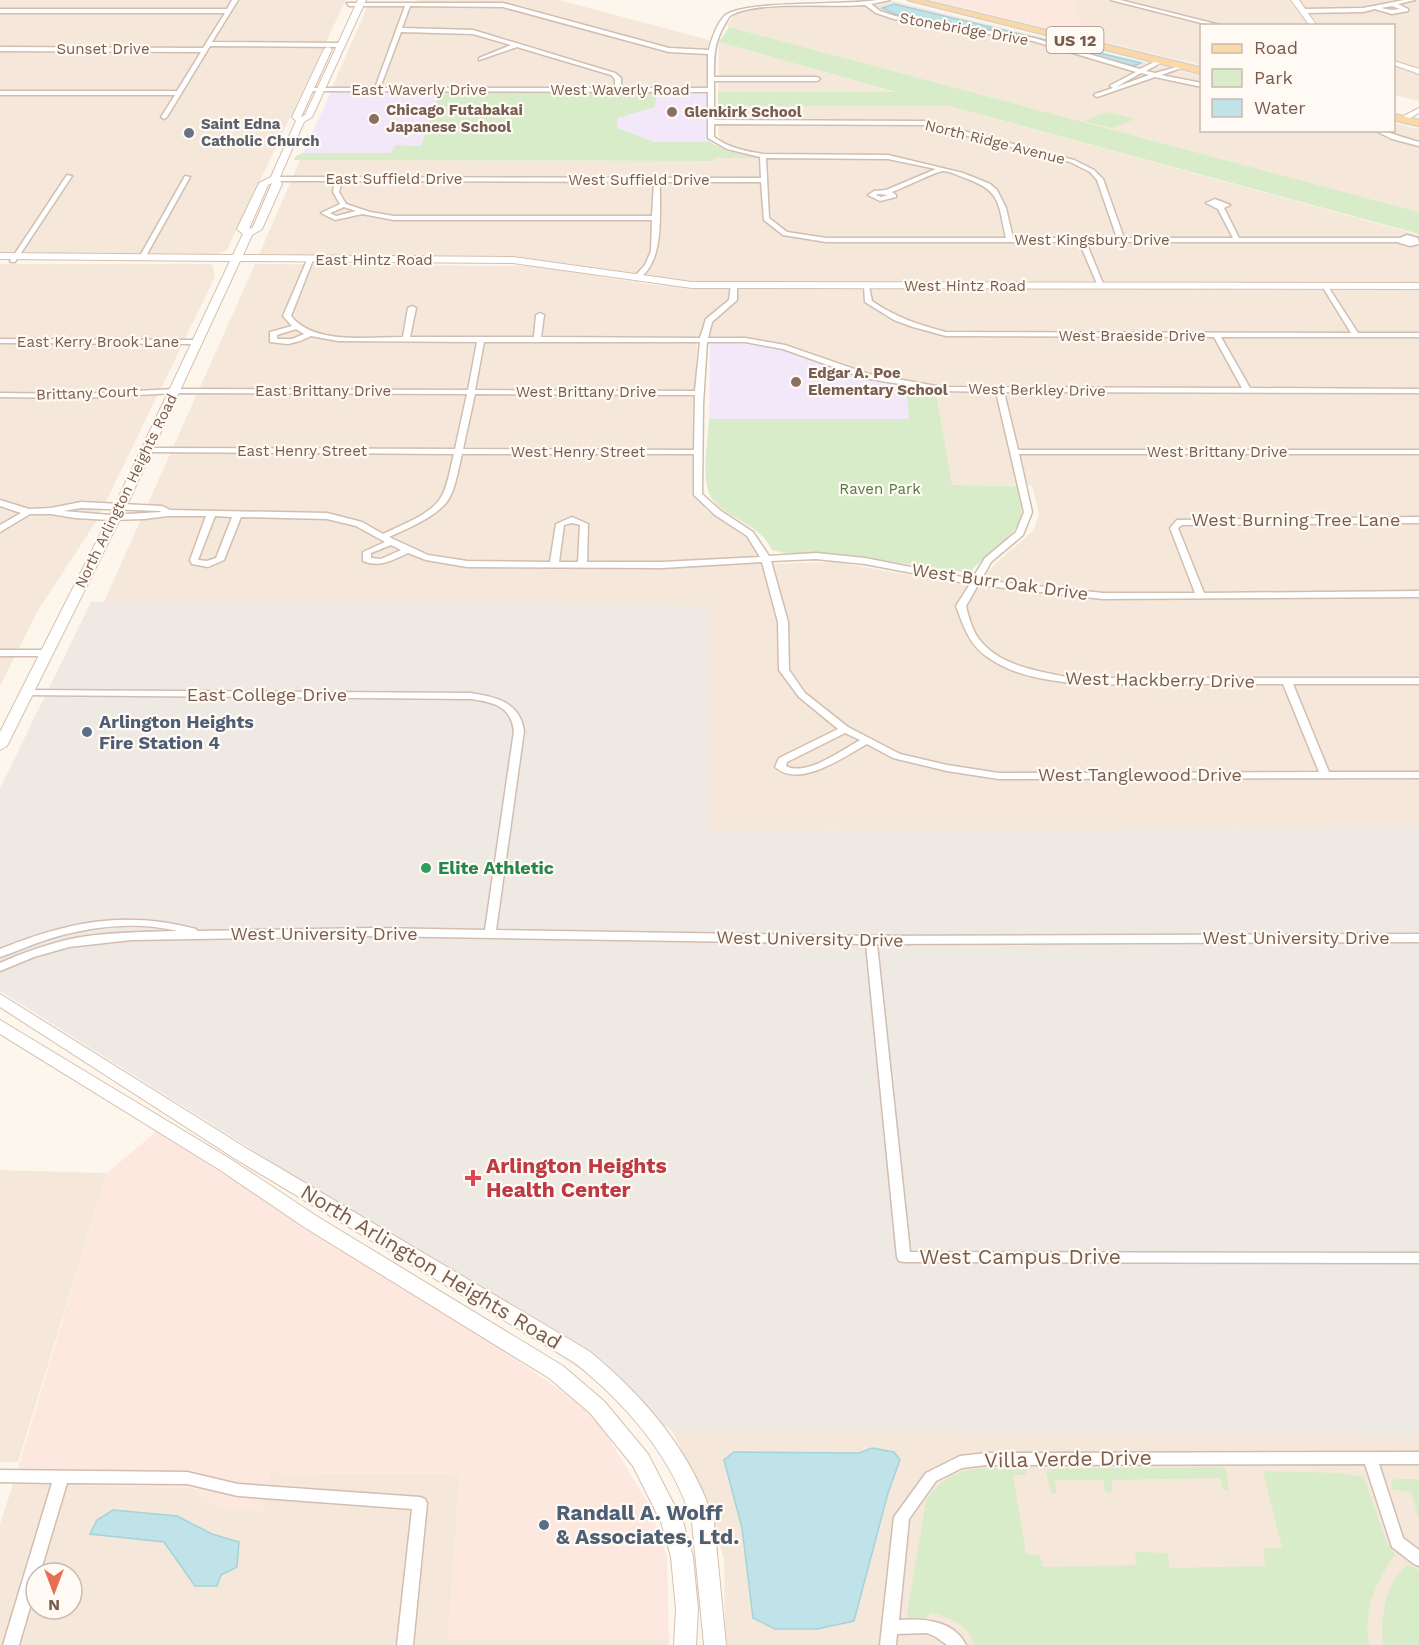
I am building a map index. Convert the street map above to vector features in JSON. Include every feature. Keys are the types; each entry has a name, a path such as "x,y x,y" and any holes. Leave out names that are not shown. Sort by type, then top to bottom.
{"main road":[{"name":"US 12","path":"912,0 1200,70"},
{"path":"1295,0 1313,24"},
{"path":"344,14 350,2"},
{"name":"North Arlington Heights Road","path":"0,746 119,511 248,233 257,229 277,184 275,179 300,121 308,117 361,2"},
{"name":"North Arlington Heights Road","path":"300,121 296,117 335,35"},
{"path":"1395,63 1419,72"},
{"path":"1398,118 1419,110"},
{"path":"1398,118 1419,123"},
{"name":"East Hintz Road","path":"0,255 14,258 216,262 236,259"},
{"name":"East Hintz Road","path":"0,261 14,258 143,256 310,260 513,260"},
{"name":"West Hintz Road","path":"513,260 683,284 1419,286"},
{"name":"North Arlington Heights Road","path":"0,999 222,1142 556,1340 613,1382 647,1418 677,1464 698,1505 703,1522 715,1645"},
{"name":"North Arlington Heights Road","path":"0,1026 226,1165 321,1228 556,1372 597,1407 641,1460 672,1522 682,1557 687,1609 685,1645"}],"street":[{"path":"164,117 235,0"},
{"path":"886,0 867,4 749,7 728,15 715,36 711,52 713,79 711,138 721,146 763,156 888,157 942,169 977,180 993,189 999,198 1010,240"},
{"path":"1114,0 1213,24"},
{"path":"1304,11 1352,11 1412,0"},
{"path":"350,2 503,5 669,50 711,52"},
{"path":"377,90 408,4"},
{"name":"Stonebridge Drive","path":"867,4 878,12 894,17 1008,34 1075,51 1136,72 1200,85"},
{"path":"1373,8 1392,12 1406,10 1392,4"},
{"path":"0,11 229,11"},
{"path":"1200,21 1212,15"},
{"path":"400,30 473,32 613,74 618,78 618,90"},
{"name":"Sunset Drive","path":"0,49 341,45"},
{"path":"481,59 517,45"},
{"path":"1160,61 1097,95 1156,77 1182,66"},
{"path":"713,79 817,79"},
{"name":"East Waverly Drive","path":"309,90 529,90"},
{"name":"West Waverly Road","path":"529,90 711,90"},
{"path":"0,93 178,93"},
{"name":"North Ridge Avenue","path":"711,122 925,123 1072,161 1092,171 1100,179 1121,240"},
{"path":"1381,132 1394,138 1419,144"},
{"path":"763,156 764,180"},
{"path":"887,192 942,169"},
{"path":"14,258 69,176"},
{"path":"143,256 187,177"},
{"name":"East Suffield Drive","path":"275,179 514,179"},
{"path":"339,179 336,192 344,205 363,212 394,218 654,218"},
{"name":"West Suffield Drive","path":"514,179 764,180"},
{"path":"636,278 648,266 654,251 657,180"},
{"name":"West Kingsbury Drive","path":"764,180 766,219 785,234 825,240 1400,240"},
{"path":"344,205 324,213 326,217 334,218 363,212"},
{"path":"1220,207 1237,240"},
{"path":"1082,240 1101,286"},
{"path":"310,260 287,316 295,327 273,334 273,340 282,343 294,341 310,333"},
{"path":"698,452 699,393 704,339 709,321 733,300 734,285"},
{"name":"West Braeside Drive","path":"866,286 868,302 884,314 909,325 946,334 1419,335"},
{"path":"1325,286 1356,335"},
{"path":"406,338 412,308"},
{"path":"537,339 540,315"},
{"name":"West Berkley Drive","path":"295,327 338,339 745,340 786,347 867,376 931,387 1000,391 1419,391"},
{"path":"1217,336 1248,391"},
{"path":"406,550 383,561 372,562 366,559 367,552 444,500 472,392 481,339"},
{"name":"East Kerry Brook Lane","path":"0,341 197,342"},
{"name":"East Brittany Drive","path":"174,391 472,392"},
{"name":"Brittany Court","path":"0,395 81,396 174,391"},
{"name":"West Hackberry Drive","path":"1000,391 1016,452 1028,512 1020,533 988,560 961,606 971,634 992,656 1022,670 1071,681 1419,681"},
{"name":"West Brittany Drive","path":"472,392 699,393"},
{"name":"East Henry Street","path":"148,450 457,452"},
{"name":"West Henry Street","path":"457,452 698,452"},
{"name":"West Tanglewood Drive","path":"698,452 698,495 718,513 750,534 766,559 783,622 784,670 802,695 845,729 897,756 947,768 999,776 1419,775"},
{"name":"West Brittany Drive","path":"1016,452 1419,452"},
{"path":"0,503 28,512"},
{"name":"West Burr Oak Drive","path":"28,512 51,511 62,515 119,511 154,516 168,513 327,516 359,524 406,550 439,560 468,564 685,565 816,556 865,561 974,582 1103,596 1419,594"},
{"path":"0,529 28,512"},
{"path":"212,515 195,562 208,564 220,560 237,515"},
{"path":"554,564 560,524 572,520 584,524 582,564"},
{"name":"West Burning Tree Lane","path":"1200,594 1174,528 1180,522 1419,520"},
{"path":"0,653 47,653"},
{"path":"1287,682 1325,774"},
{"name":"East College Drive","path":"27,693 471,696 506,705 517,716 519,731 490,935"},
{"path":"845,729 783,760 780,767 788,773 805,772 866,741"},
{"path":"0,953 79,927 133,921 170,925 201,934"},
{"path":"0,967 30,954 69,943 131,936 201,934"},
{"name":"West University Drive","path":"201,934 871,940 1419,938"},
{"name":"West Campus Drive","path":"871,940 904,1257 1419,1258"},
{"path":"1370,1458 1397,1542 1419,1559"},
{"name":"Villa Verde Drive","path":"888,1645 902,1517 931,1477 960,1462 986,1459 1419,1458"},
{"path":"0,1476 187,1478 238,1490 420,1503 405,1645"},
{"path":"11,1645 60,1477"},
{"path":"890,1628 928,1624 946,1633 958,1645"}],"shaded area":[{"path":"0,0 346,0 227,250 217,254 0,254"},
{"path":"418,0 559,0 709,40 708,87 699,89 332,88 368,5 415,5"},
{"path":"931,0 1071,0 1088,38"},
{"path":"1071,0 1419,0 1419,101 1395,95 1395,24 1200,24 1200,65 1088,38"},
{"path":"894,1 1200,76 1200,132 1395,132 1395,123 1419,129 1419,212 729,27 727,24 734,15 758,8 875,5"},
{"path":"719,42 897,93 718,92"},
{"name":"Chicago Futabakai Japanese School","path":"331,92 439,92 421,146 395,145 392,153 303,153"},
{"name":"Glenkirk School","path":"657,92 707,94 710,142 655,142 617,128 618,118 655,107"},
{"path":"718,106 949,106 1419,235 1419,283 701,283 660,280 569,264 525,260 258,257 300,160 713,161 714,158 758,158 761,154 742,151 721,142 718,133"},
{"path":"0,264 212,264 215,277 97,520 37,612 0,686"},
{"path":"255,264 537,266 647,284 695,288 1419,289 1419,828 707,830 104,602","holes":["697,337 744,338 788,344 875,374 935,384 952,486 1032,485 1039,514 1033,531 988,572 983,588 835,562 762,564 752,542 706,510 694,492"]},
{"name":"Edgar A. Poe Elementary School","path":"718,342 764,346 791,352 860,376 906,387 909,419 709,419 710,345"},
{"path":"91,602 707,605 707,830 1419,828 1419,1435 672,1431 272,1162 0,991 0,788"},
{"path":"157,1131 446,1311 593,1413 647,1501 667,1556 669,1639 448,1639 460,1474 271,1473 263,1511 221,1509 193,1488 13,1484 107,1173"},
{"path":"0,1170 107,1173 18,1462 0,1462"},
{"path":"672,1431 1419,1435 1419,1645 725,1645 724,1559 703,1492"},
{"path":"270,1473 460,1474 448,1639 669,1639 669,1645 0,1645 0,1524 13,1484 193,1488 221,1509 263,1510"}],"green space":[{"path":"729,27 1419,212 1419,234 949,106 718,106 718,92 895,92 719,42"},
{"path":"439,92 657,92 655,107 618,118 617,128 655,142 710,142 728,151 759,158 714,158 714,161 294,160 296,156 303,153 391,153 395,145 421,146"},
{"path":"1107,112 1135,119 1112,128 1084,121"},
{"name":"Raven Park","path":"906,387 936,391 952,485 1017,486 1022,511 1018,525 969,573 847,555 784,553 772,550 757,531 726,512 711,496 705,470 709,419 909,419"},
{"path":"1222,1467 1226,1469 1229,1491 1223,1489 1220,1478 1112,1480 1113,1491 1109,1493 1105,1491 1103,1480 1055,1480 1056,1493 1052,1494 1046,1473 1049,1469"},
{"path":"984,1468 1024,1468 1027,1470 1026,1475 1013,1475 1026,1554 1040,1555 1043,1567 1137,1565 1135,1554 1137,1552 1167,1553 1170,1568 1266,1566 1263,1549 1282,1547 1263,1471 1342,1473 1364,1477 1386,1541 1395,1554 1373,1596 1368,1619 1369,1645 975,1645 963,1627 945,1617 931,1613 923,1621 910,1620 907,1613 926,1501 938,1486 958,1473"},
{"path":"1396,1479 1419,1479 1419,1519 1411,1492 1393,1489 1391,1483"},
{"path":"1408,1565 1419,1570 1419,1645 1383,1645 1382,1624 1389,1590 1400,1572"}],"water":[{"path":"894,4 1141,63 1134,66 995,30 897,15 882,8"},
{"path":"872,1448 894,1452 900,1460 888,1493 854,1621 817,1629 775,1629 753,1618 742,1528 724,1460 734,1452 859,1453"},
{"path":"113,1510 177,1516 212,1534 239,1542 237,1567 221,1575 217,1586 195,1586 164,1542 90,1534 97,1520"}],"place":[{"name":"Glenkirk School","path":"672,112"},
{"name":"Chicago Futabakai Japanese School","path":"374,119"},
{"name":"Saint Edna Catholic Church","path":"189,133"},
{"name":"Edgar A. Poe Elementary School","path":"796,382"},
{"name":"Arlington Heights Fire Station 4","path":"87,732"},
{"name":"Elite Athletic","path":"426,868"},
{"name":"Arlington Heights Health Center","path":"473,1178"},
{"name":"Randall A. Wolff & Associates, Ltd.","path":"544,1525"}]}
